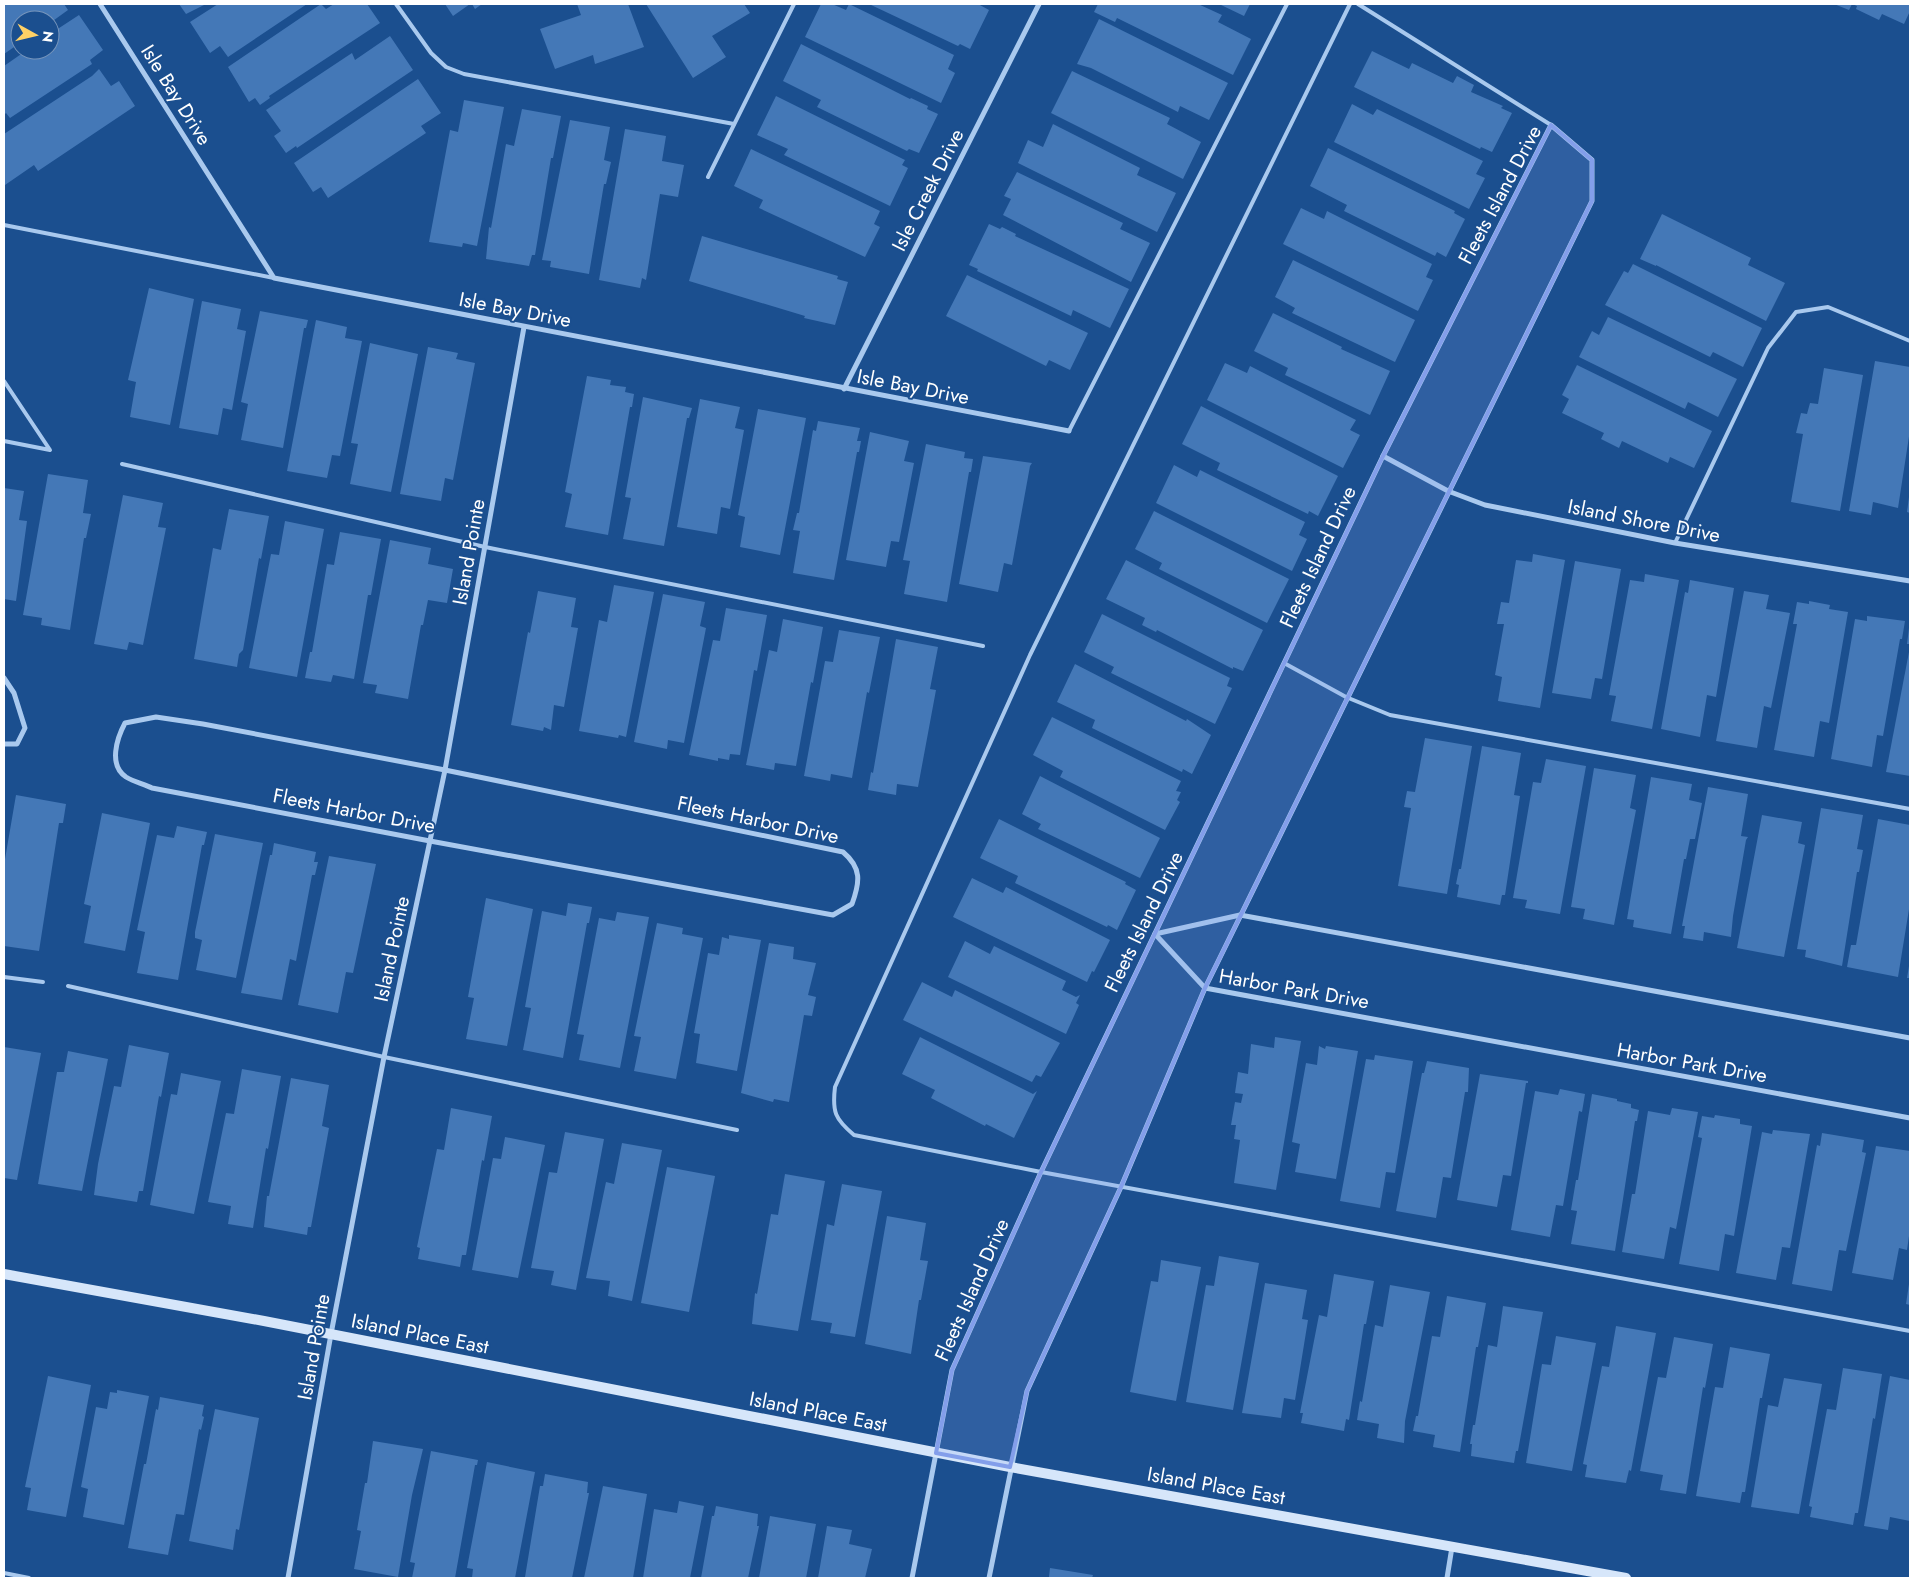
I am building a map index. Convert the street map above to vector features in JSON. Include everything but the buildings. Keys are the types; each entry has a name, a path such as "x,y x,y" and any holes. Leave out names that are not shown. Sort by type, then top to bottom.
{"street":[{"name":"Isle Bay Drive","path":"100,4 274,278 1069,431"},
{"name":"Isle Creek Drive","path":"844,389 1039,4"},
{"name":"Fleets Island Drive","path":"912,1578 952,1370 1041,1172 1383,456 1551,125 1592,160 1592,201 1204,988 1121,1187 1026,1391 989,1578"},
{"name":"Island Pointe","path":"288,1578 331,1334 384,1057 445,770 524,327"},
{"name":"Island Shore Drive","path":"1383,456 1448,491 1485,505 1675,543 1910,582"},
{"path":"4,678 14,693 25,728 17,744 4,744"},
{"name":"Fleets Harbor Drive","path":"156,717 445,770 843,852 854,861 859,884 852,904 833,915 430,841 152,788 125,777 117,764 116,740 125,723 156,717"},
{"path":"1155,934 1240,915 1910,1038"},
{"name":"Harbor Park Drive","path":"1155,934 1204,988 1910,1118"},
{"name":"Island Place East","path":"4,1274 331,1334 1010,1467 1626,1578"},
{"path":"1447,1578 1452,1546"}],"lane":[{"path":"396,4 431,54 446,67 464,74 734,124"},
{"path":"708,177 794,4"},
{"path":"1069,431 1287,4"},
{"path":"1350,4 1030,655 835,1087 833,1106 839,1123 854,1135 1041,1172 1910,1331"},
{"path":"1358,4 1551,125"},
{"path":"4,226 274,278"},
{"path":"1675,543 1768,348 1796,312 1828,307 1910,341"},
{"path":"4,381 50,450 4,441"},
{"path":"122,464 485,547 983,646"},
{"path":"1284,663 1346,697 1390,715 1910,809"},
{"path":"4,977 42,982"},
{"path":"68,986 384,1057 737,1130"},
{"path":"4,1573 29,1578"}],"highlighted area":[{"path":"1551,125 1592,160 1592,201 1205,988 1121,1187 1027,1391 1010,1467 936,1453 952,1370 1041,1172 1383,456"}]}
